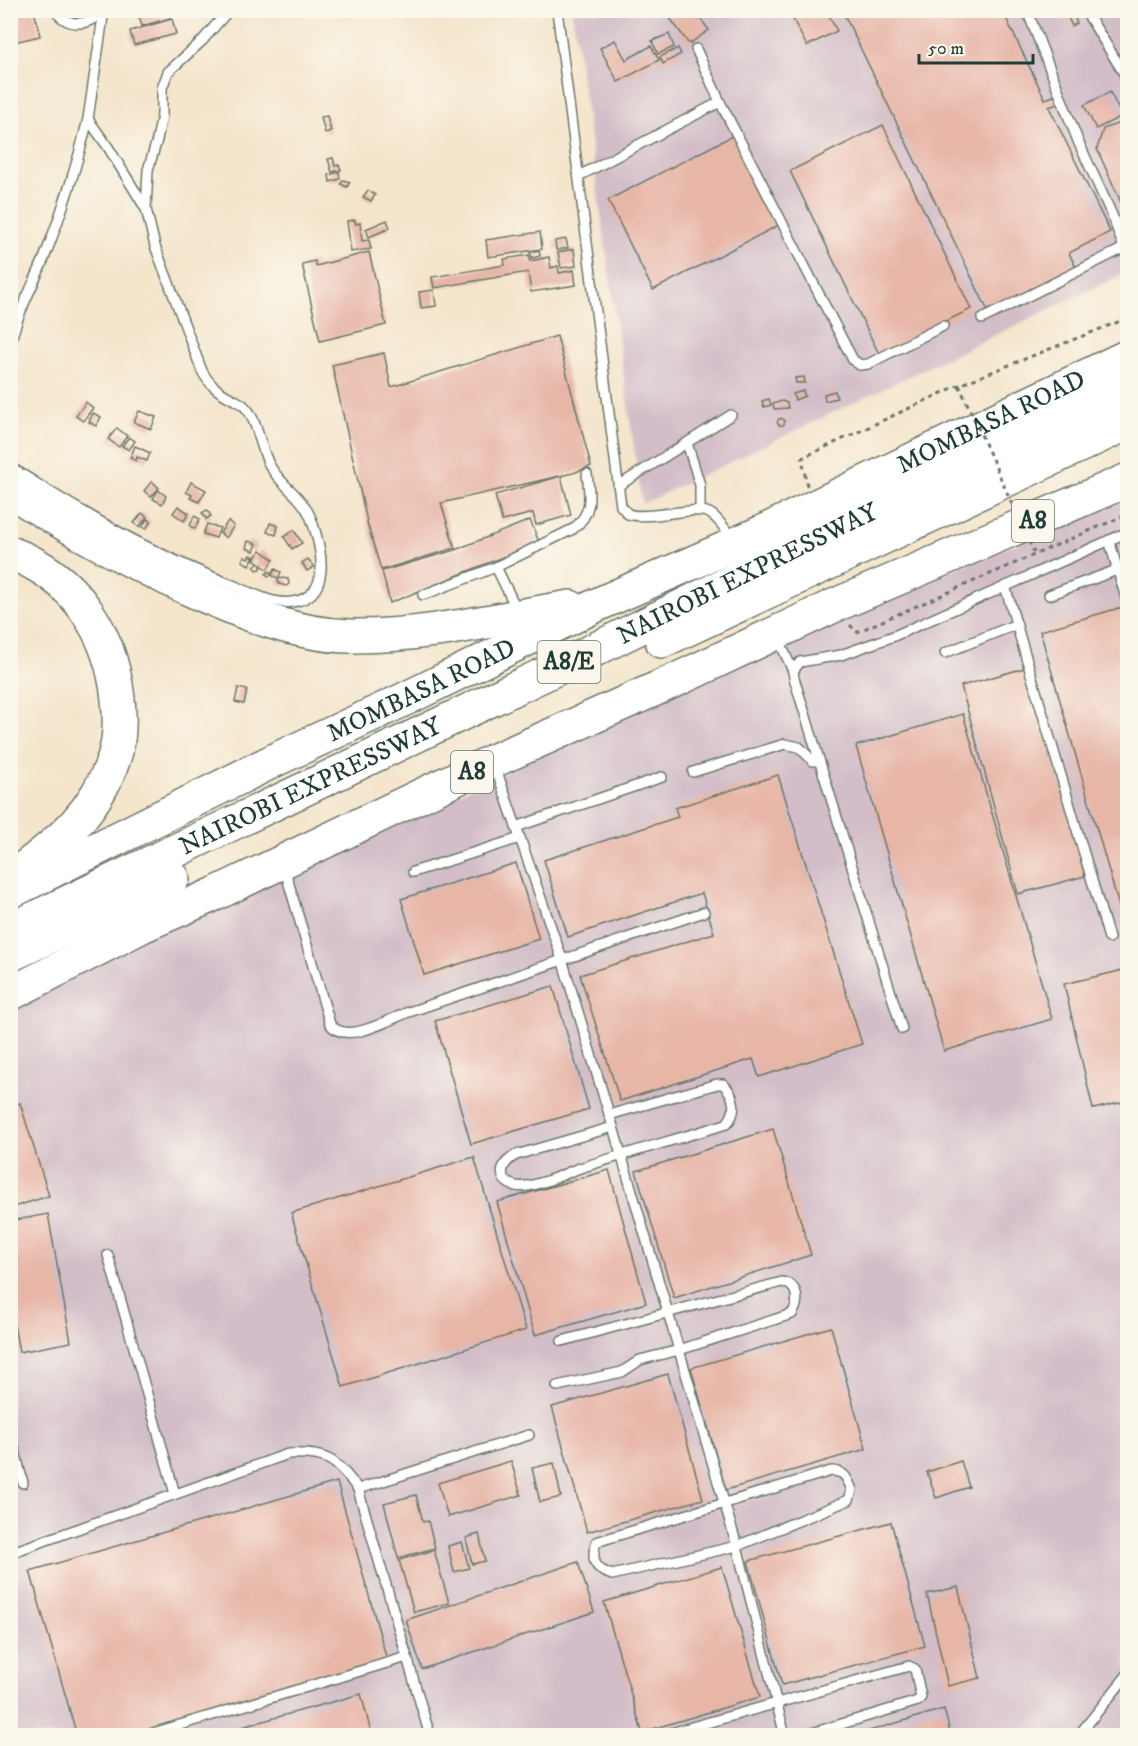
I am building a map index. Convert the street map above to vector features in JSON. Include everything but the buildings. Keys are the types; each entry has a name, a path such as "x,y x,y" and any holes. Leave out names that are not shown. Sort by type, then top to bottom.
{"highway":[{"name":"MOMBASA ROAD","path":"10,892 260,767 392,706 601,603 738,544 1128,357"},
{"name":"NAIROBI EXPRESSWAY","path":"10,930 576,658 849,523 1128,392"},
{"name":"NAIROBI EXPRESSWAY","path":"10,955 572,683 1128,423"},
{"name":"A8","path":"10,994 142,926 493,761 676,680 831,607 1128,480"},
{"path":"10,491 100,544 164,578 265,620 307,632 348,636 447,629 519,615 601,603"},
{"path":"10,553 30,561 61,583 86,609 105,642 115,676 120,719 115,756 95,799 72,829 10,879"}],"lane":[{"path":"55,10 65,20 77,24 91,21 103,10"},
{"path":"10,347 16,321 45,257 78,160 88,119 103,10"},
{"path":"10,467 113,528 227,583 278,602 290,603 313,592 322,568 313,524 303,501 270,466 248,410 218,392 208,383 155,246 146,209 148,170 158,140 162,115 162,88 168,72 202,41 230,10"},
{"path":"558,10 621,506 631,516 708,512 738,544"},
{"path":"982,319 1126,250 1078,141 1027,10"},
{"path":"1085,10 1114,61 1128,80"},
{"path":"696,49 720,102 853,360 860,365 868,364 943,326"},
{"path":"579,176 720,102"},
{"path":"88,119 146,209"},
{"path":"618,486 731,415"},
{"path":"687,442 700,485 700,511"},
{"path":"423,595 496,567 573,529 586,516 590,500 587,474"},
{"path":"793,671 800,662 841,655 894,636 1128,532"},
{"path":"1109,540 1128,605"},
{"path":"496,567 519,615"},
{"path":"1049,595 1117,570"},
{"path":"1005,586 1109,938"},
{"path":"945,653 1017,624"},
{"path":"776,633 793,671 902,1029"},
{"path":"693,772 785,744 799,747 813,761 819,761"},
{"path":"493,761 562,959 613,1127 737,1546 785,1736"},
{"path":"516,827 662,777"},
{"path":"413,872 520,838"},
{"path":"282,861 330,1024 342,1033 362,1031 406,1013 704,912"},
{"path":"609,1115 717,1084 723,1084 730,1091 735,1109 734,1115 726,1124 529,1186 509,1185 504,1177 503,1169 506,1163 516,1155 613,1127"},
{"path":"108,1255 175,1494"},
{"path":"557,1386 622,1371 640,1360 792,1314 797,1303 794,1288 789,1283 782,1282 562,1341"},
{"path":"10,1431 23,1483"},
{"path":"358,1489 529,1435"},
{"path":"10,1553 288,1454 312,1453 328,1458 342,1468 358,1489 430,1736"},
{"path":"831,1471 842,1472 852,1490 851,1496 844,1503 737,1546 612,1575 602,1572 595,1564 596,1542 724,1504 831,1471"},
{"path":"153,1733 407,1657"},
{"path":"660,1736 909,1666 915,1669 921,1697 918,1701 802,1736"},
{"path":"1078,1736 1128,1674"}],"path":[{"path":"811,509 802,458 959,385 1128,318"},
{"path":"959,385 1034,554"},
{"path":"831,607 857,632 1128,514"}],"shaded area":[{"path":"572,11 1127,11 1127,272 642,504"},
{"path":"1127,500 1127,1735 11,1736 11,998 916,584"}]}
